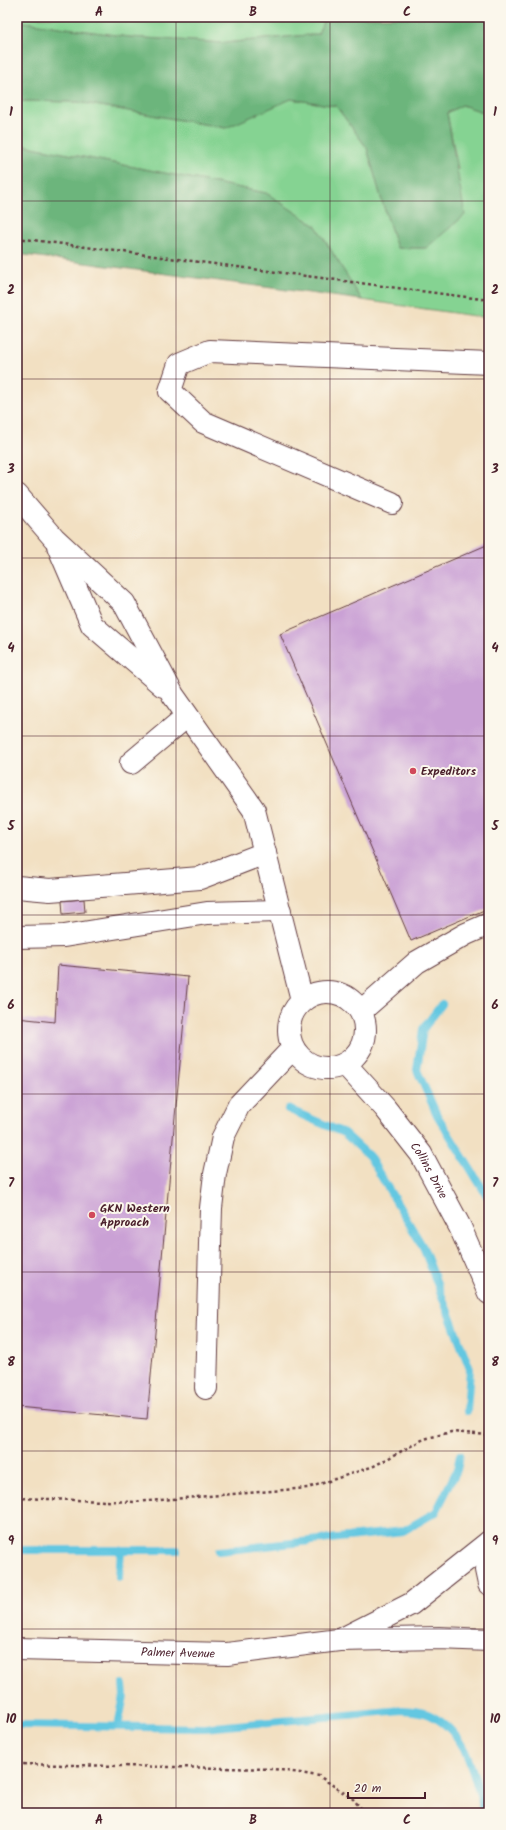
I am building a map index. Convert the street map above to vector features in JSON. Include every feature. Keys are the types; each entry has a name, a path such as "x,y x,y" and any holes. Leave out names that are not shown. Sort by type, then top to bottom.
{"street":[{"path":"392,503 202,422 170,391 179,364 210,351 489,363"},
{"path":"17,495 54,538 124,603 173,695 254,810 302,1000"},
{"path":"54,538 92,625 173,695"},
{"path":"131,763 187,716"},
{"path":"17,887 50,890 200,878 265,853"},
{"path":"17,937 64,936 206,913 280,911"},
{"path":"361,1011 417,962 466,934 489,924"},
{"path":"332,991 353,1001 361,1011 366,1031 362,1046 354,1057 345,1064 327,1068 314,1066 302,1059 293,1048 288,1026 293,1011 302,1000 311,994 332,991"},
{"path":"206,1388 212,1208 215,1174 223,1136 239,1105 293,1048"},
{"name":"Collins Drive","path":"345,1064 385,1108 421,1154 460,1227 489,1293"},
{"path":"489,1542 486,1570 489,1584"},
{"name":"Palmer Avenue","path":"339,1640 410,1604 489,1542"},
{"name":"Palmer Avenue","path":"17,1649 227,1654 339,1640 438,1638 489,1640"}],"path":[{"path":"17,238 489,300"},
{"path":"17,1498 135,1502 308,1488 374,1466 424,1439 451,1432 489,1435"},
{"path":"17,1764 274,1769 319,1776 353,1799 365,1813"}],"green space":[{"path":"17,17 325,17 318,34 224,43 129,37 17,21"},
{"path":"325,17 489,17 489,114 462,105 447,113 465,215 426,248 397,248 367,148 336,106 291,99 226,128 78,102 17,101 17,21 129,37 224,43 318,34"},
{"path":"291,99 336,106 367,148 397,248 426,248 458,169 447,113 462,105 489,114 489,318 362,300 316,226 266,193 17,144 17,101 78,102 225,128"},
{"path":"17,144 266,193 316,226 362,300 17,254"}],"building":[{"name":"Expeditors","path":"489,544 489,908 411,941 280,634"},
{"path":"84,899 85,912 63,914 62,901"},
{"name":"GKN Western Approach","path":"58,965 188,977 147,1419 17,1407 17,1018 55,1022"}],"waterway":[{"path":"442,1004 423,1029 417,1070 437,1115 489,1199"},
{"path":"288,1109 344,1133 369,1156 423,1247 470,1369 467,1411"},
{"path":"219,1551 403,1531 436,1512 457,1470 460,1455"},
{"path":"17,1550 177,1550"},
{"path":"119,1577 121,1550"},
{"path":"118,1726 124,1696 123,1685"},
{"path":"17,1725 204,1728 402,1710 420,1712 430,1715 443,1723 461,1744 473,1770 485,1813"}],"place":[{"name":"Expeditors","path":"413,771"},
{"name":"GKN Western Approach","path":"92,1215"}]}
